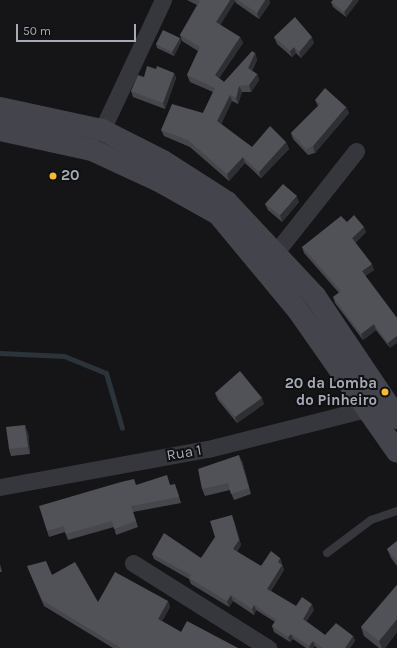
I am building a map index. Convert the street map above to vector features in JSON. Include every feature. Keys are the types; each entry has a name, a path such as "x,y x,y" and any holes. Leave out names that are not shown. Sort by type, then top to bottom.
{"main road":[{"path":"0,108 102,130 163,161 227,202 276,252 315,296 397,418"},
{"path":"0,130 92,150 157,180 218,214 297,310 397,452"}],"street":[{"path":"102,130 163,0"},
{"path":"276,252 356,151"},
{"name":"Rua 1","path":"0,487 208,449 366,409"},
{"path":"133,564 268,648"}],"lane":[{"path":"327,553 371,520 397,511"}],"building":[{"path":"198,0 230,0 216,22 240,37 215,75 224,82 252,51 255,53 248,68 257,74 249,85 239,86 236,98 230,95 217,121 252,147 270,126 286,142 259,172 243,157 227,174 188,140 161,130 172,104 203,113 215,88 187,75 200,47 180,35 200,1"},
{"path":"238,0 265,0 257,13"},
{"path":"333,0 353,0 344,12 331,2"},
{"path":"295,17 312,37 299,52 294,47 290,51 274,37"},
{"path":"163,30 180,38 172,52 156,44"},
{"path":"147,66 156,69 157,66 174,73 163,103 131,91 138,75 144,77"},
{"path":"325,88 346,107 313,146 306,149 291,133 320,104 315,100"},
{"path":"283,184 297,196 280,215 265,204"},
{"path":"354,215 364,227 352,238 372,264 362,271 397,318 397,336 388,343 374,324 361,334 333,297 341,291 302,247 341,216 347,222"},
{"path":"240,371 262,398 235,417 215,393"},
{"path":"25,425 28,447 9,449 6,427"},
{"path":"239,455 249,488 231,494 228,483 202,489 198,469"},
{"path":"167,475 170,485 175,484 179,497 131,506 136,521 114,529 112,521 66,534 64,526 47,531 39,506 121,482 134,479 136,485"},
{"path":"232,515 239,540 233,549 261,566 271,551 280,558 278,562 282,565 267,589 296,606 302,597 312,604 303,619 325,635 336,623 353,636 345,648 323,648 313,641 309,646 291,634 288,637 272,626 276,620 254,605 252,609 231,595 227,601 189,578 191,575 152,554 164,533 201,558 215,537 210,521"},
{"path":"397,541 397,561 387,549"},
{"path":"46,561 52,575 75,562 98,602 115,572 168,601 158,619 181,632 187,621 238,648 121,648 42,600 27,566"},
{"path":"397,585 397,619 379,641 361,627"}],"waterway":[{"path":"0,353 64,356 106,373 122,428"}],"place":[{"name":"20","path":"53,176"},
{"name":"20 da Lomba do Pinheiro","path":"385,392"}]}
